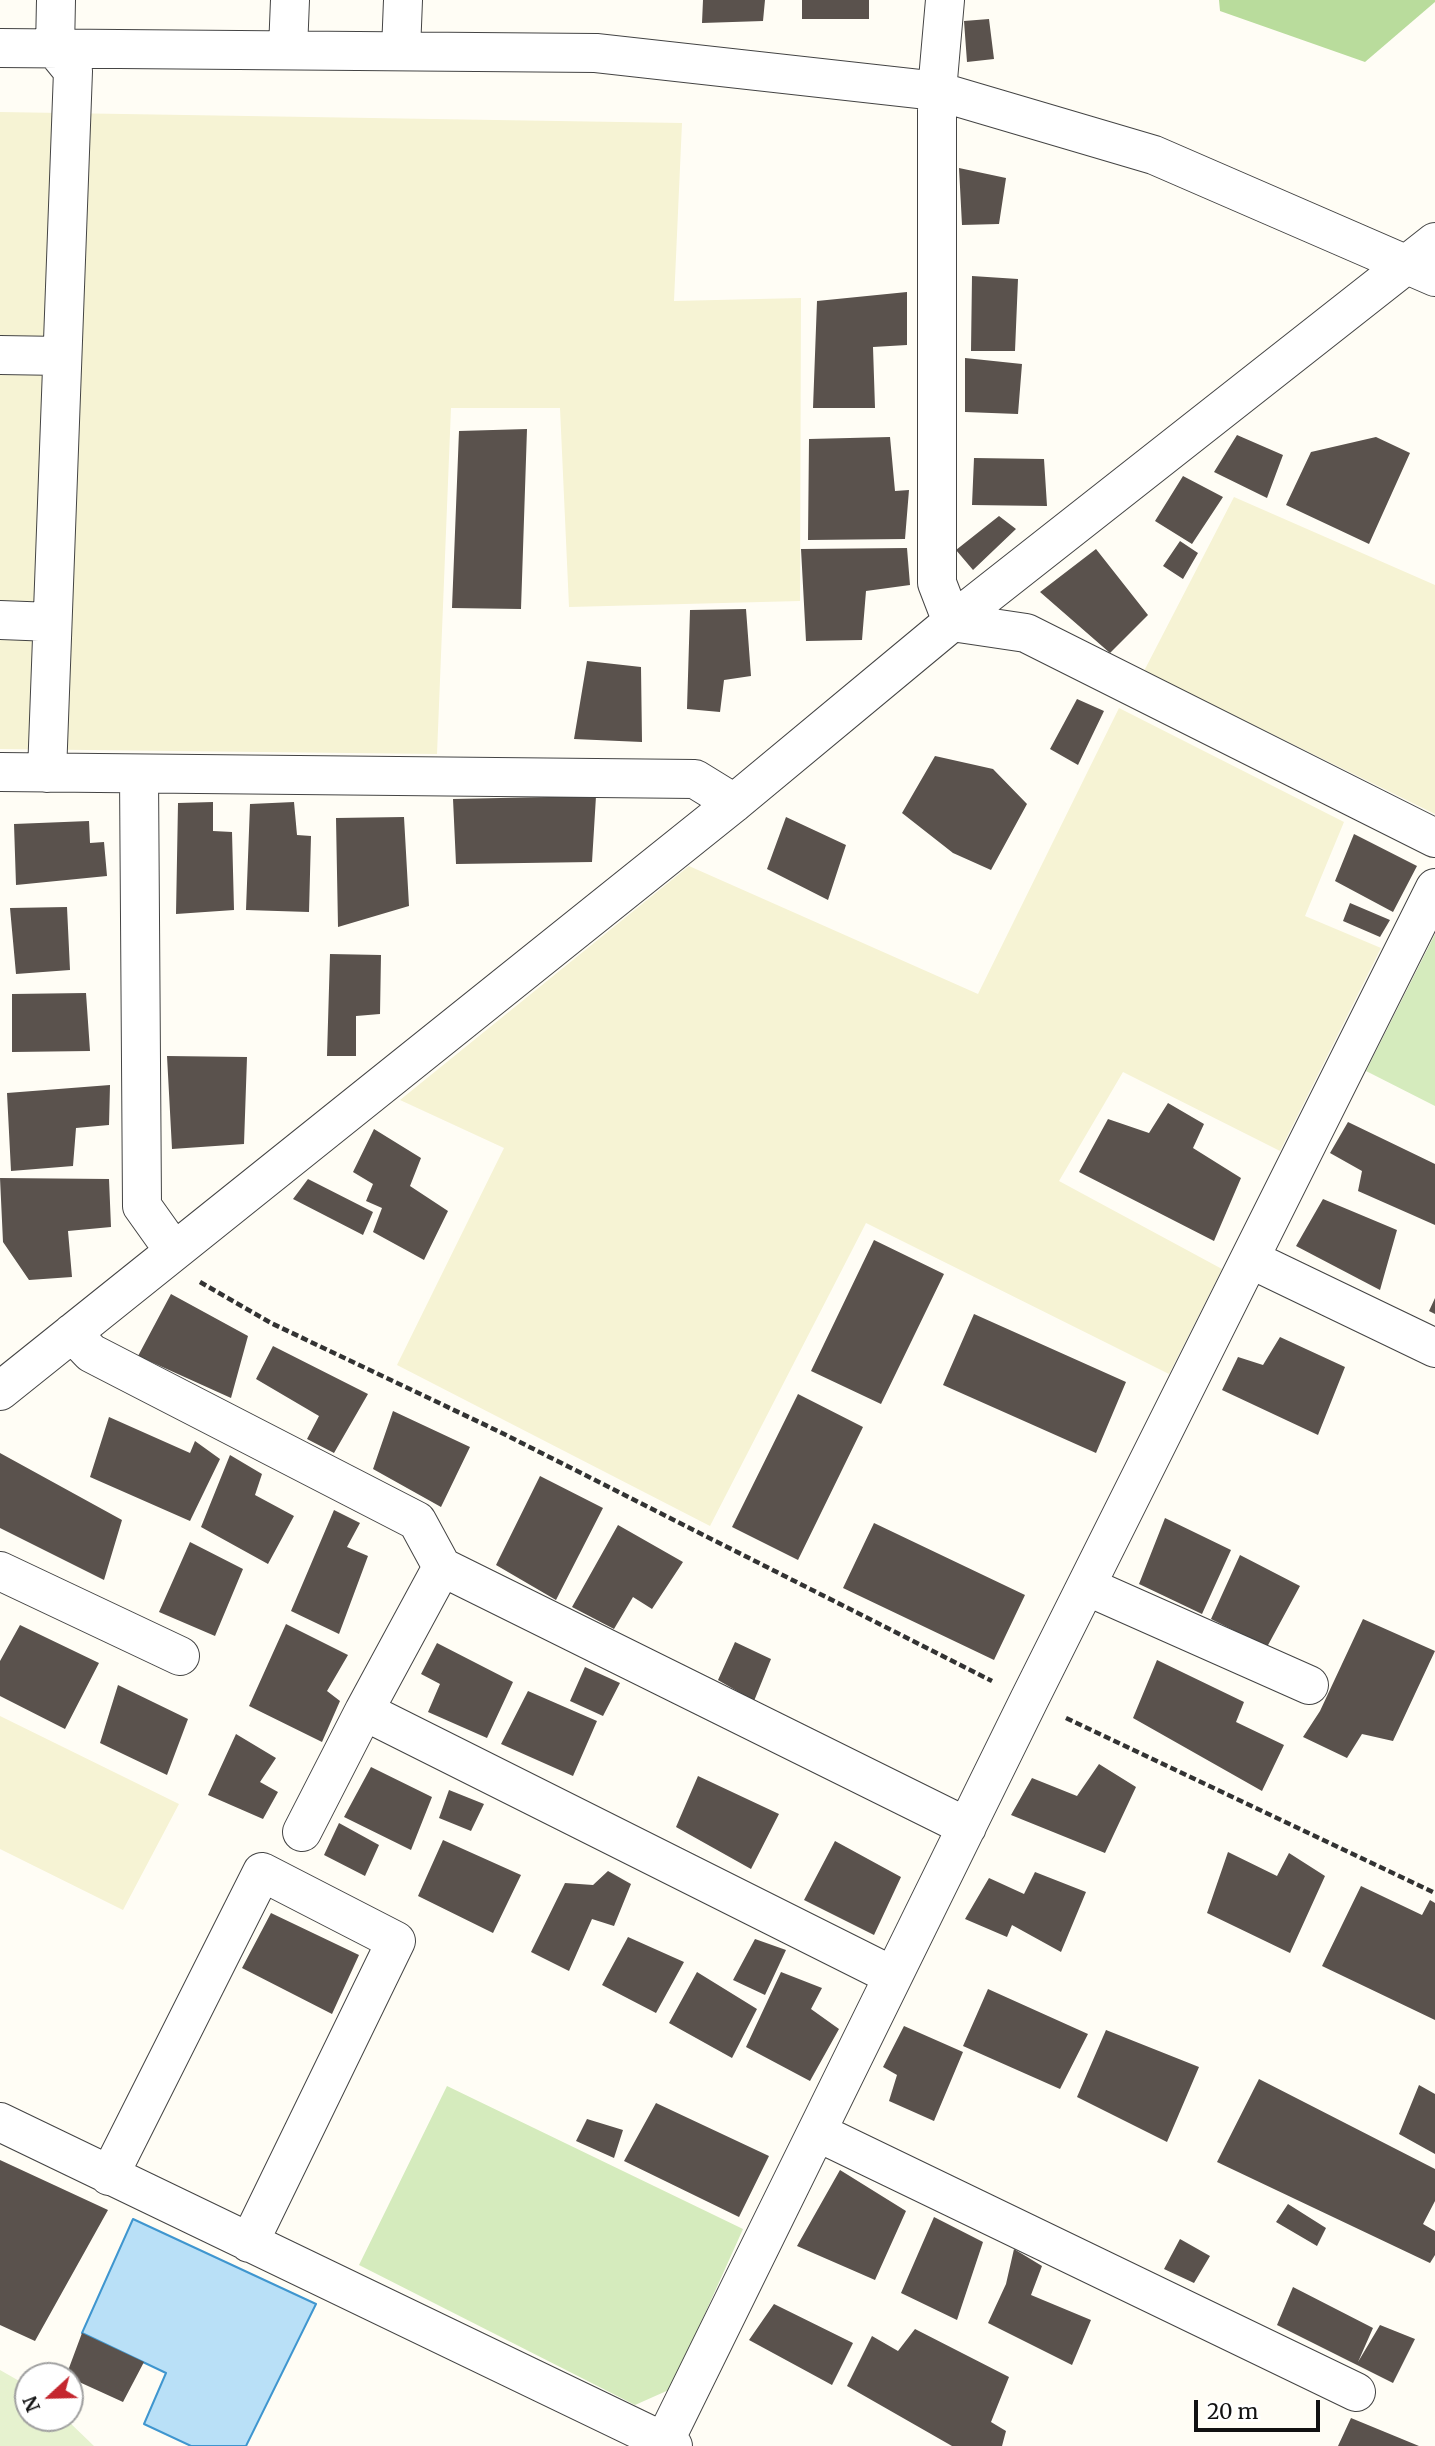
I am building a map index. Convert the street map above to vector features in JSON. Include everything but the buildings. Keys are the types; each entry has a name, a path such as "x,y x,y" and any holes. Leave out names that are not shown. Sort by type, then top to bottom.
{"street":[{"path":"47,774 73,71 55,49 56,0"},
{"path":"288,50 290,0"},
{"path":"401,51 403,0"},
{"path":"945,0 937,91 937,583 952,622"},
{"path":"0,48 596,53 937,91 1154,155 1426,261"},
{"path":"0,1391 734,803 952,622 1355,307 1426,261"},
{"path":"0,355 62,356"},
{"path":"0,621 52,622"},
{"path":"952,622 1026,633 1435,838"},
{"path":"0,772 695,779 734,803"},
{"path":"139,775 142,1206 168,1255"},
{"path":"0,2122 666,2445 893,1976 1435,888"},
{"path":"1250,1259 1435,1348"},
{"path":"72,1333 91,1353 417,1521 442,1567 967,1827"},
{"path":"302,1832 442,1567"},
{"path":"0,1571 180,1656"},
{"path":"1086,1586 1308,1685"},
{"path":"364,1711 893,1976"},
{"path":"108,2176 261,1872 396,1941 249,2243"},
{"path":"817,2132 1356,2392"}],"path":[{"path":"168,1255 271,1323 500,1432 1030,1700 1435,1893"}],"shaded area":[{"path":"0,112 682,123 674,301 801,298 800,601 569,607 560,408 451,408 437,754 0,749"},
{"path":"1234,497 1435,585 1435,814 1144,671"},
{"path":"1119,708 1344,822 1305,916 1381,948 1280,1151 1123,1072 1059,1181 1222,1269 1169,1374 866,1223 710,1526 397,1365 504,1148 400,1100 689,866 978,994"},
{"path":"0,1716 179,1804 123,1910 0,1849"}],"green space":[{"path":"1219,0 1435,2 1365,62 1220,11"},
{"path":"1435,934 1435,1106 1366,1071"},
{"path":"447,2086 743,2229 671,2389 635,2405 359,2265"},
{"path":"0,2370 14,2378 14,2432 80,2432 94,2446 0,2446"}],"water":[{"path":"133,2219 316,2304 246,2446 191,2446 144,2424 166,2373 82,2333"}]}
